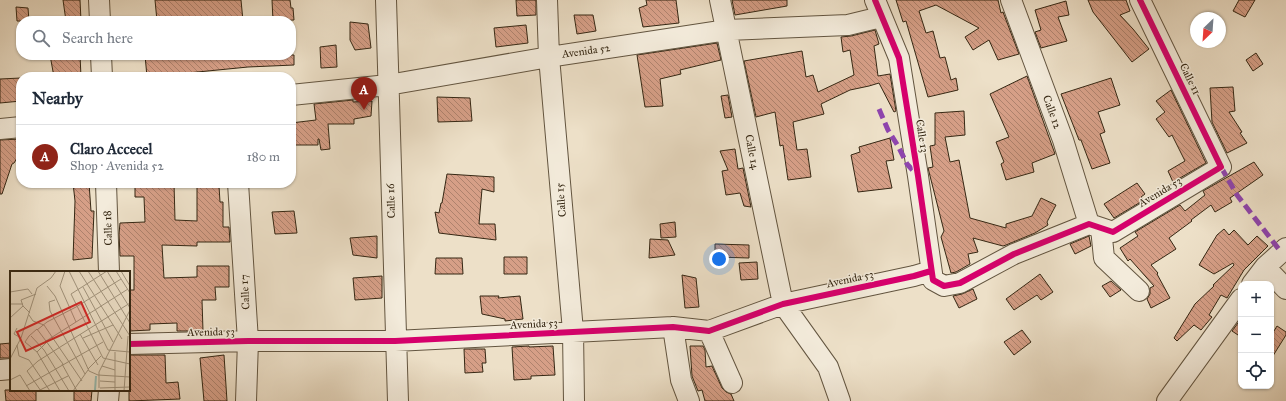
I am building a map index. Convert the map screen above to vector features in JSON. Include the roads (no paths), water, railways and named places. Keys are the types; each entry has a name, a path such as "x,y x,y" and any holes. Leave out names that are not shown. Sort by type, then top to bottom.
{"street":[{"path":"99,0 100,16"},
{"name":"Calle 16","path":"386,0 395,341 398,401"},
{"name":"Calle 15","path":"547,0 548,57 573,331 574,401"},
{"name":"Calle 14","path":"720,0 783,304"},
{"name":"Calle 12","path":"1011,0 1095,226 1104,258 1139,291"},
{"name":"Calle 11","path":"1140,0 1221,168"},
{"name":"Avenida 52","path":"296,94 388,85 548,57 727,30 848,25 878,9"},
{"name":"Calle 13","path":"878,9 899,58 932,275"},
{"path":"101,60 102,72"},
{"path":"0,130 16,128"},
{"name":"Avenida 53","path":"130,344 248,341 395,341 673,327 708,331 783,304 914,276 932,275 944,286 960,283 1014,254 1095,226 1113,232 1221,168"},
{"name":"Calle 18","path":"106,188 109,271"},
{"name":"Calle 17","path":"238,188 248,341 246,401"},
{"path":"1254,281 1265,267 1286,248"},
{"path":"1265,267 1286,289"},
{"path":"1167,401 1238,303"},
{"path":"783,304 828,368 840,401"},
{"path":"673,327 682,380 689,401"},
{"path":"708,331 732,383"},
{"path":"0,370 10,369"},
{"path":"108,401 109,391"}],"place":[{"name":"Claro Accecel","path":"364,110"}]}
